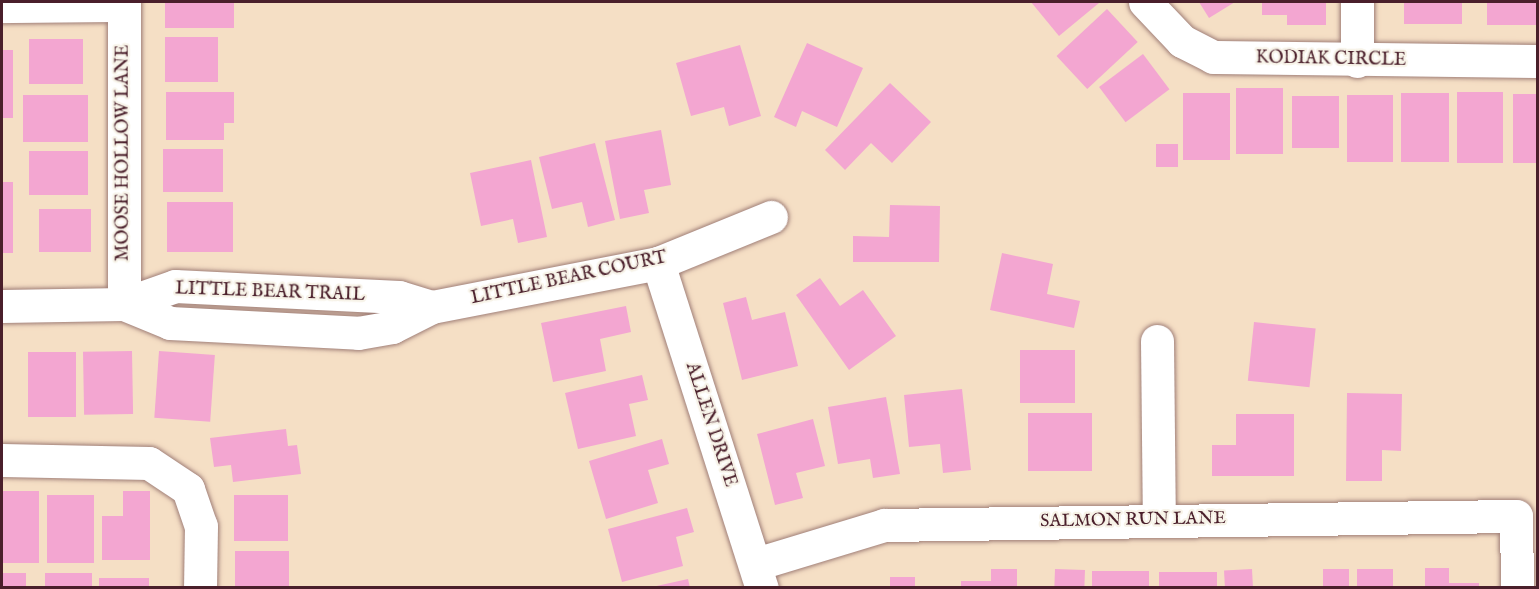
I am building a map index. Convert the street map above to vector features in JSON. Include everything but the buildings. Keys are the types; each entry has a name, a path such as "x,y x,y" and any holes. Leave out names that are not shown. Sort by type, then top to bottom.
{"street":[{"name":"KODIAK CIRCLE","path":"1145,2 1182,41 1213,57 1357,61 1538,61"},
{"path":"1357,2 1357,61"},
{"path":"2,6 124,3"},
{"name":"MOOSE HOLLOW LANE","path":"124,3 124,304"},
{"name":"LITTLE BEAR COURT","path":"387,312 432,307 658,263 771,217"},
{"name":"ALLEN DRIVE","path":"658,263 759,576"},
{"name":"LITTLE BEAR TRAIL","path":"2,306 124,304 175,286 387,312"},
{"path":"1157,341 1159,520"},
{"path":"2,460 149,463 188,489 201,526 200,588"},
{"name":"SALMON RUN LANE","path":"759,576 884,525 1516,516 1517,588"}]}
